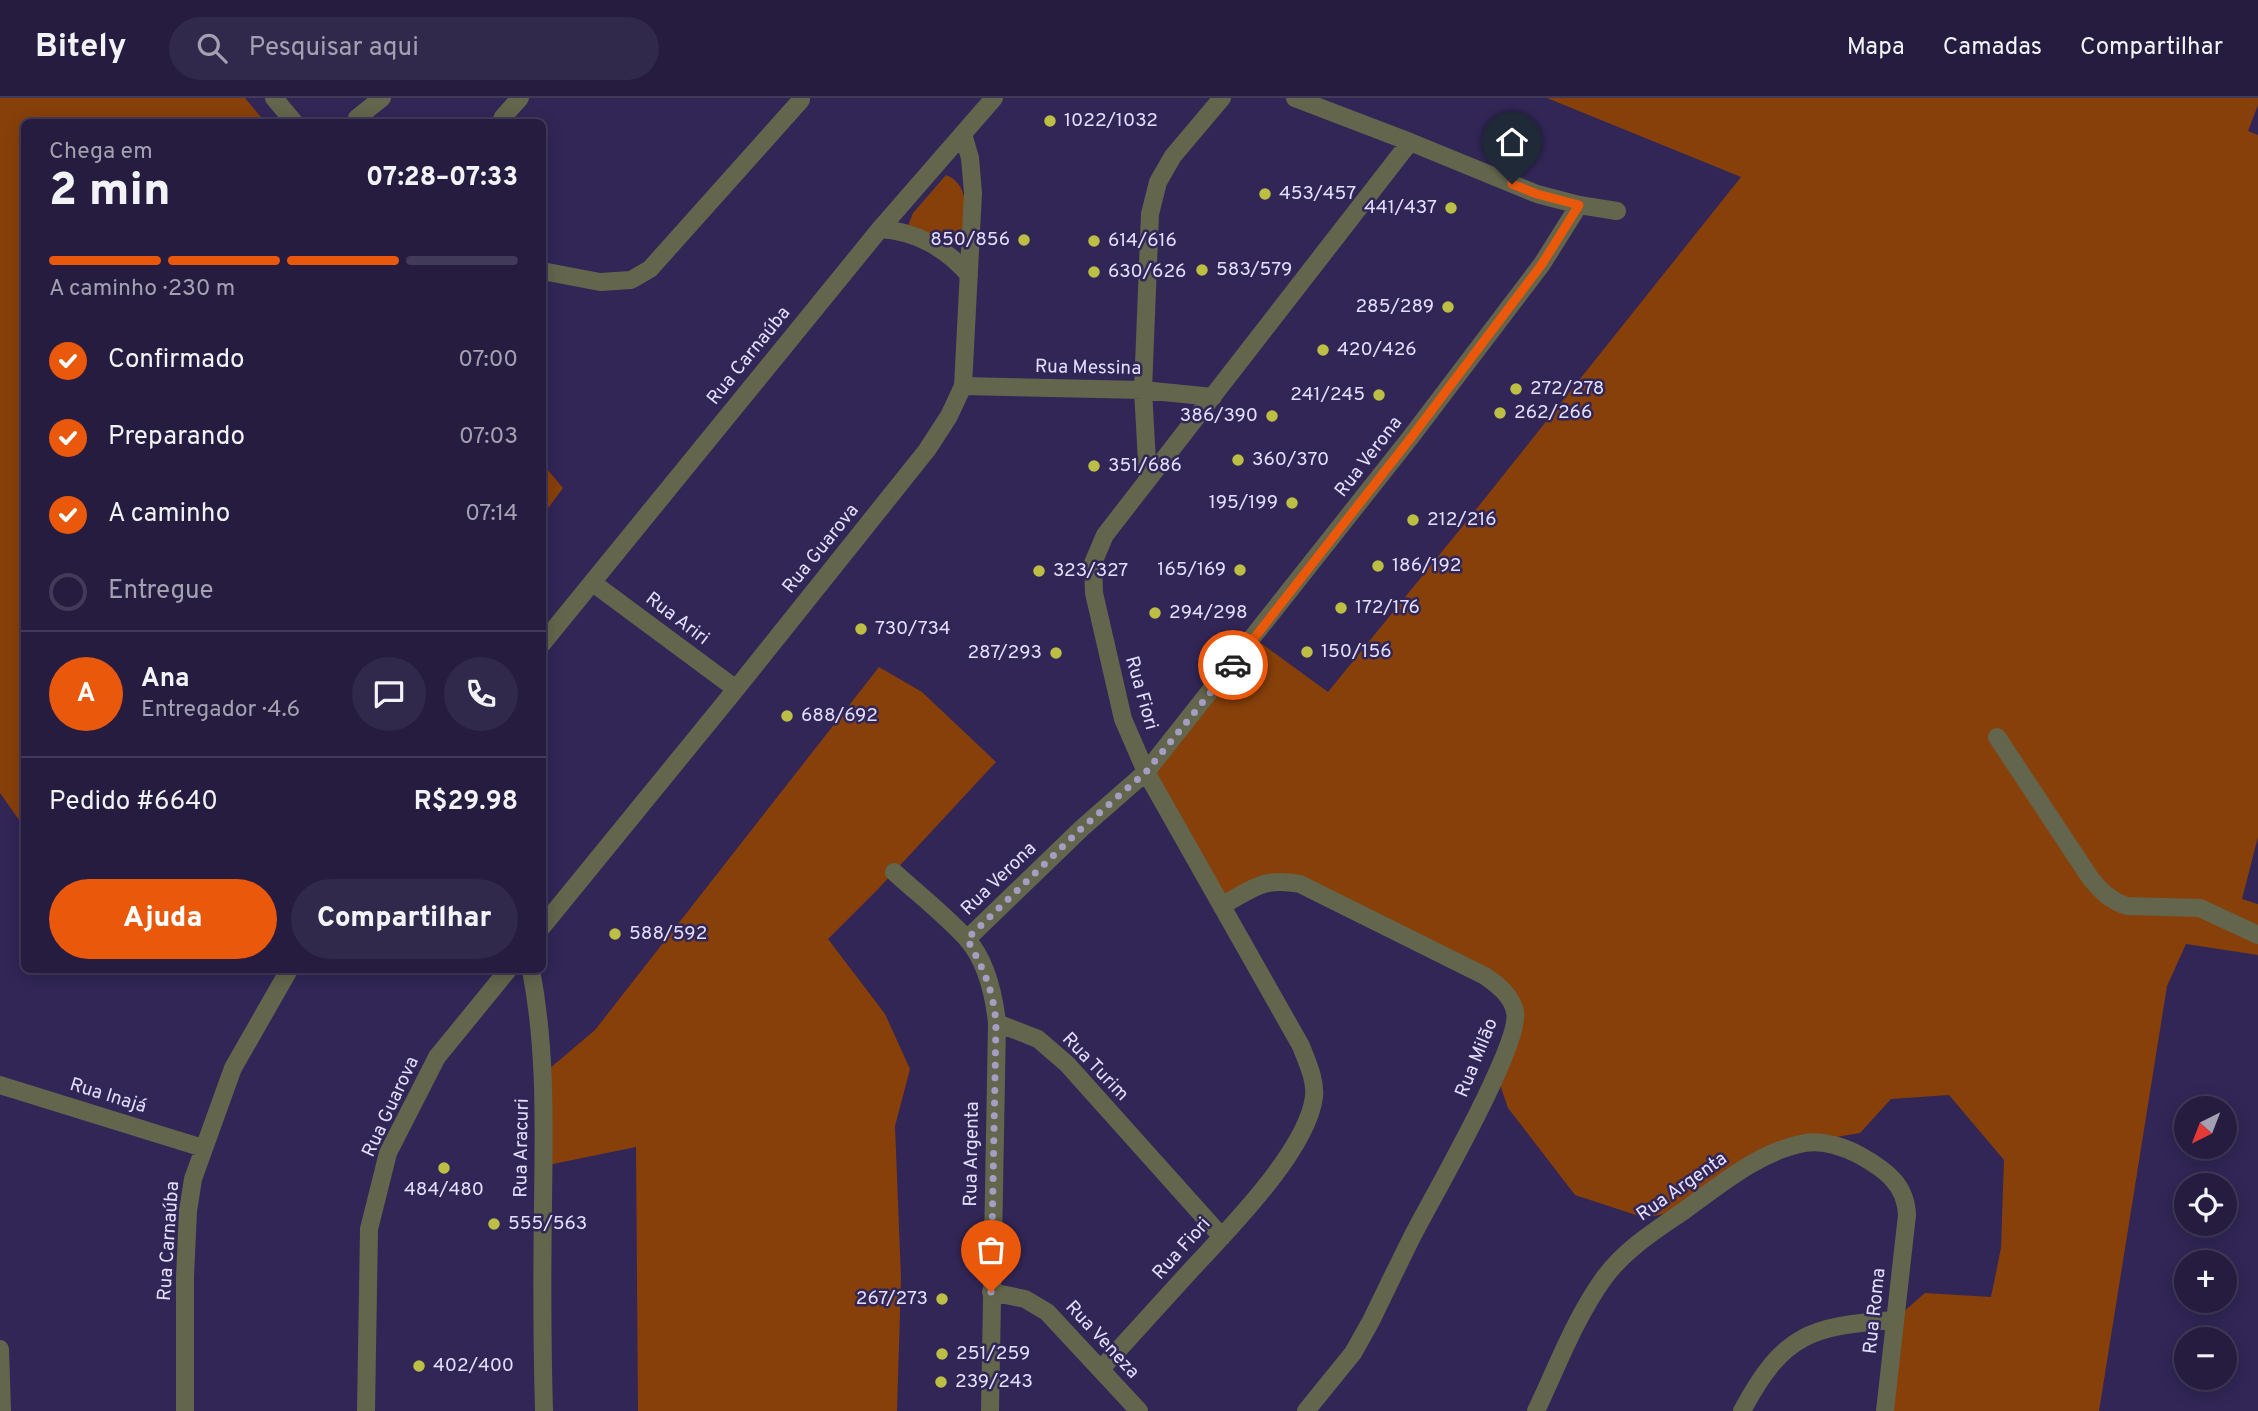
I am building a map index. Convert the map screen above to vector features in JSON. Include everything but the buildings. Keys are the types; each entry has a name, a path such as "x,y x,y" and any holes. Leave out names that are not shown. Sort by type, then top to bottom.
{"street":[{"path":"274,98 292,119"},
{"path":"358,118 383,98"},
{"path":"502,119 520,98"},
{"name":"Rua Carnaúba","path":"546,639 880,229 994,98"},
{"path":"1148,480 1143,390 1150,214 1158,182 1173,156 1222,98"},
{"path":"1295,98 1537,194 1617,211"},
{"path":"546,277 600,282 631,280 650,269 801,100"},
{"name":"Rua Guarova","path":"546,922 927,450 949,416 962,386 969,275 973,193 970,158 963,134"},
{"name":"Rua Fiori","path":"1101,1369 1222,1237 1273,1176 1299,1137 1310,1113 1314,1095 1312,1077 1301,1046 1146,772 1123,719 1094,593 1093,563 1105,535 1410,142"},
{"name":"Rua Verona","path":"967,939 1082,828 1146,772 1410,439 1542,264 1579,205"},
{"path":"880,229 912,235 946,251 969,275"},
{"name":"Rua Messina","path":"962,386 1143,390 1213,397"},
{"name":"Rua Ariri","path":"593,583 736,689"},
{"path":"1997,737 2103,893 2127,906 2200,908 2258,935"},
{"path":"894,872 967,939 994,997 996,1023"},
{"name":"Rua Milão","path":"1223,905 1265,883 1278,880 1300,884 1485,976 1499,986 1510,999 1516,1013 1515,1030 1476,1116 1371,1321 1353,1353 1306,1411"},
{"name":"Rua Carnaúba","path":"185,1411 185,1277 188,1211 193,1179 233,1068 287,973"},
{"name":"Rua Guarova","path":"366,1411 369,1230 388,1153 437,1057 506,973"},
{"name":"Rua Aracuri","path":"532,973 544,1079 544,1411"},
{"name":"Rua Turim","path":"996,1023 1038,1039 1067,1064 1222,1237"},
{"name":"Rua Argenta","path":"990,1411 996,1023"},
{"name":"Rua Inajá","path":"0,1085 203,1147"},
{"name":"Rua Argenta","path":"1536,1411 1581,1319 1603,1279 1619,1260 1641,1241 1740,1171 1776,1152 1807,1142 1829,1144 1854,1152 1892,1177 1906,1202 1907,1215"},
{"name":"Rua Roma","path":"1885,1411 1907,1215"},
{"name":"Rua Veneza","path":"991,1292 1036,1303 1055,1319 1139,1411"},
{"path":"1742,1411 1756,1384 1775,1359 1795,1341 1821,1329 1894,1320"},
{"path":"0,1349 2,1411"}],"shaded area":[{"path":"0,98 245,98 262,119 21,119 21,823 0,793"},
{"path":"1547,98 2258,98 2248,131 2258,135 2258,837 2242,899 2258,904 2258,955 2186,944 2167,986 2099,1411 1884,1411 1894,1320 1925,1293 1991,1297 2001,1248 2004,1160 1949,1095 1891,1099 1860,1133 1807,1142 1686,1209 1645,1218 1575,1195 1508,1108 1496,1073 1516,1013 1510,999 1300,884 1253,889 1223,905 1146,772 1254,638 1328,692 1741,177"},
{"path":"946,175 955,180 964,195 965,214 960,242 945,244 908,226 913,213"},
{"path":"546,468 563,488 546,511"},
{"path":"879,667 922,692 996,762 828,939 885,1014 910,1069 895,1126 901,1278 897,1411 638,1411 636,1147 543,1166 549,1069 595,1030"}],"way so far":[{"path":"991,1292 996,1023 994,997 967,939 1082,828 1146,772 1233,665"}],"place":[{"name":"1022/1032","path":"1050,121"},
{"name":"453/457","path":"1265,194"},
{"name":"441/437","path":"1451,208"},
{"name":"850/856","path":"1024,240"},
{"name":"614/616","path":"1094,241"},
{"name":"583/579","path":"1202,270"},
{"name":"630/626","path":"1094,272"},
{"name":"285/289","path":"1448,307"},
{"name":"420/426","path":"1323,350"},
{"name":"272/278","path":"1516,389"},
{"name":"241/245","path":"1379,395"},
{"name":"262/266","path":"1500,413"},
{"name":"386/390","path":"1272,416"},
{"name":"360/370","path":"1238,460"},
{"name":"351/686","path":"1094,466"},
{"name":"195/199","path":"1292,503"},
{"name":"212/216","path":"1413,520"},
{"name":"186/192","path":"1378,566"},
{"name":"165/169","path":"1240,570"},
{"name":"323/327","path":"1039,571"},
{"name":"172/176","path":"1341,608"},
{"name":"294/298","path":"1155,613"},
{"name":"730/734","path":"861,629"},
{"name":"150/156","path":"1307,652"},
{"name":"287/293","path":"1056,653"},
{"name":"688/692","path":"787,716"},
{"name":"588/592","path":"615,934"},
{"name":"484/480","path":"444,1168"},
{"name":"555/563","path":"494,1224"},
{"name":"267/273","path":"942,1299"},
{"name":"251/259","path":"942,1354"},
{"name":"402/400","path":"419,1366"},
{"name":"239/243","path":"941,1382"}],"route":[{"path":"1233,665 1410,439 1542,264 1579,205 1555,200 1512,184"}]}
